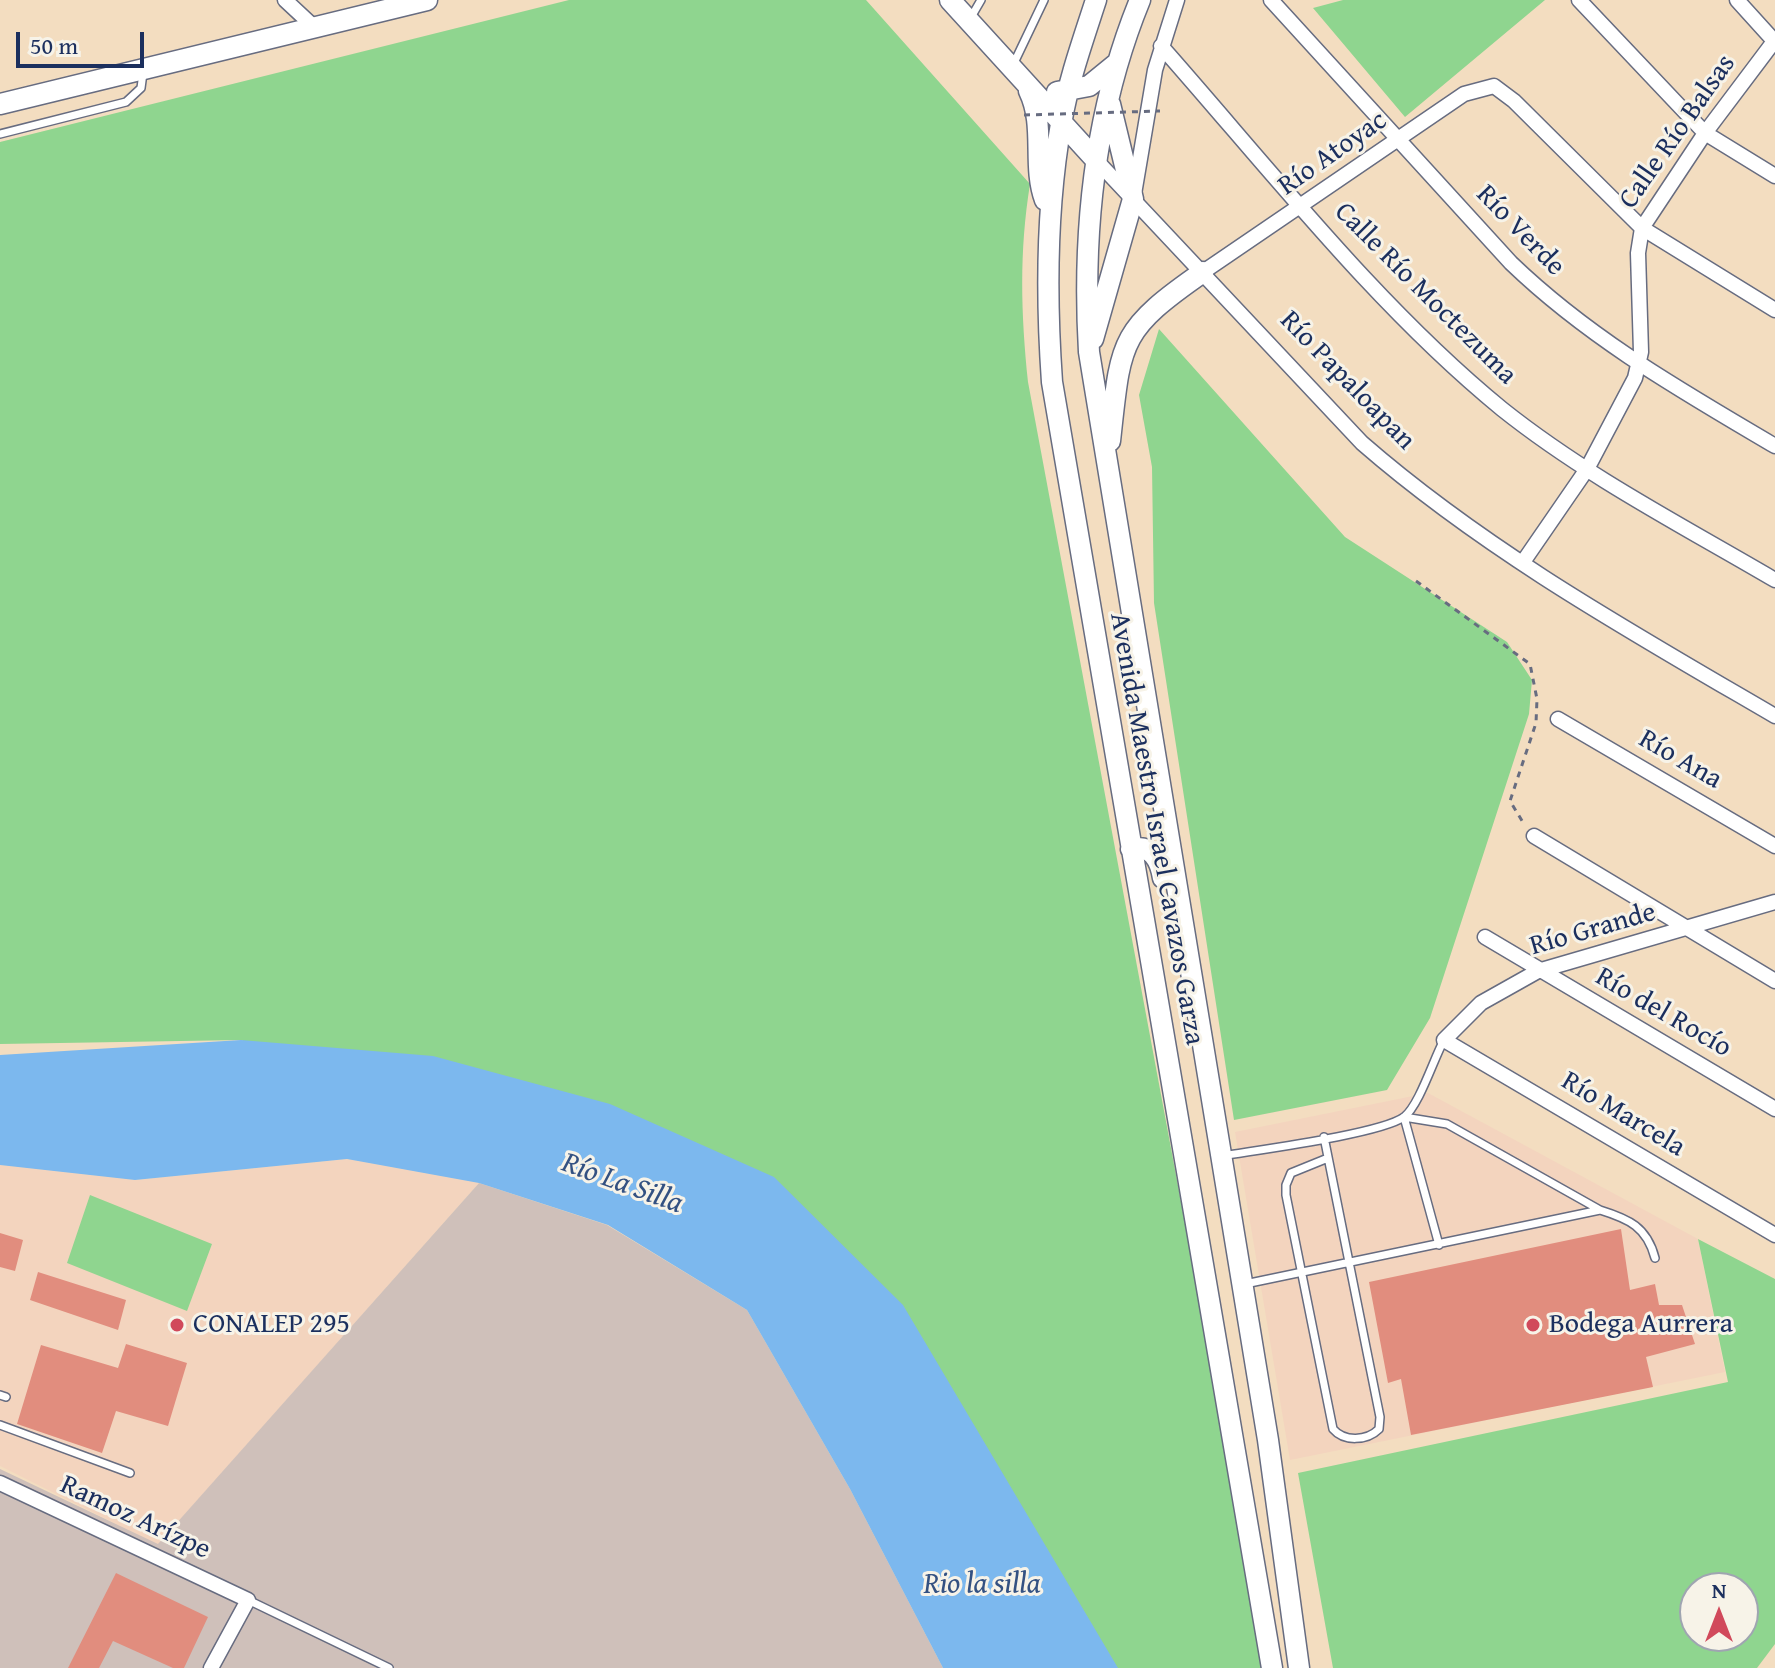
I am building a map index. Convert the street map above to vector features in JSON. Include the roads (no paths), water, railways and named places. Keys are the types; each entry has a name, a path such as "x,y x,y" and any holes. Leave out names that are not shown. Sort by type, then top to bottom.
{"main road":[{"path":"0,104 427,0"},
{"name":"Río Papaloapan","path":"950,0 1095,159"},
{"name":"Avenida Maestro Israel Cavazos Garza","path":"1096,0 1061,122 1051,214 1048,308 1052,382 1272,1668"},
{"name":"Avenida Maestro Israel Cavazos Garza","path":"1140,0 1109,92 1095,159 1087,264 1089,352 1277,1506 1299,1668"},
{"path":"1020,75 1045,90 1068,92 1099,80 1117,64"},
{"path":"1020,75 1038,118 1040,185 1051,214"},
{"path":"1089,352 1133,199 1116,139 1109,92"},
{"path":"1106,469 1115,383 1130,337 1147,313 1203,272"},
{"path":"1131,849 1143,847 1157,859 1169,899 1179,914"},
{"path":"1237,1465 1258,1502 1277,1506"}],"street":[{"path":"285,0 314,27"},
{"path":"1133,199 1161,46 1177,0"},
{"name":"Río Verde","path":"1271,0 1511,263 1546,296 1640,366 1775,446"},
{"path":"1579,0 1705,133 1775,176"},
{"path":"1737,0 1775,41"},
{"name":"Calle Río Balsas","path":"1523,562 1587,469 1640,366 1638,253 1642,228 1705,133 1775,41"},
{"name":"Calle Río Moctezuma","path":"1161,46 1372,283 1467,378 1504,410 1587,469 1775,580"},
{"name":"Río Atoyac","path":"1203,272 1304,207 1472,89 1494,86 1514,101 1642,228"},
{"name":"Río Papaloapan","path":"1095,159 1362,443 1440,507 1523,562 1775,716"},
{"path":"1642,228 1775,310"},
{"name":"Río Ana","path":"1558,719 1775,846"},
{"path":"1534,836 1775,981"},
{"name":"Río Grande","path":"1444,1040 1481,1003 1538,971 1775,902"},
{"name":"Río del Rocío","path":"1485,937 1775,1109"},
{"name":"Río Marcela","path":"1444,1040 1775,1235"},
{"name":"Ramoz Arízpe","path":"0,1483 248,1600"},
{"path":"211,1668 248,1600"}],"lane":[{"path":"969,20 981,0"},
{"path":"1020,75 1043,3 1033,0"},
{"path":"0,134 126,102 141,88 144,69"},
{"path":"1439,1245 1404,1117 1417,1098 1444,1040"},
{"path":"1220,1156 1367,1129 1404,1117 1447,1124 1600,1210 1628,1219 1645,1231 1655,1258"},
{"path":"1324,1137 1380,1417 1379,1429 1367,1437 1344,1437 1333,1429 1286,1185 1291,1173 1328,1158"},
{"path":"1241,1285 1600,1210"},
{"path":"0,1425 130,1473"},
{"path":"248,1600 389,1668"}],"water":[{"name":"Rio la silla","path":"241,1040 433,1056 610,1104 774,1177 903,1305 1118,1668 943,1668 850,1489 747,1310 608,1225 479,1183 347,1159 135,1180 0,1165 0,1055"}],"place":[{"name":"CONALEP 295","path":"177,1325"},
{"name":"Bodega Aurrera","path":"1533,1325"}],"water label":[{"name":"Río La Silla","path":"622,1184"}]}
